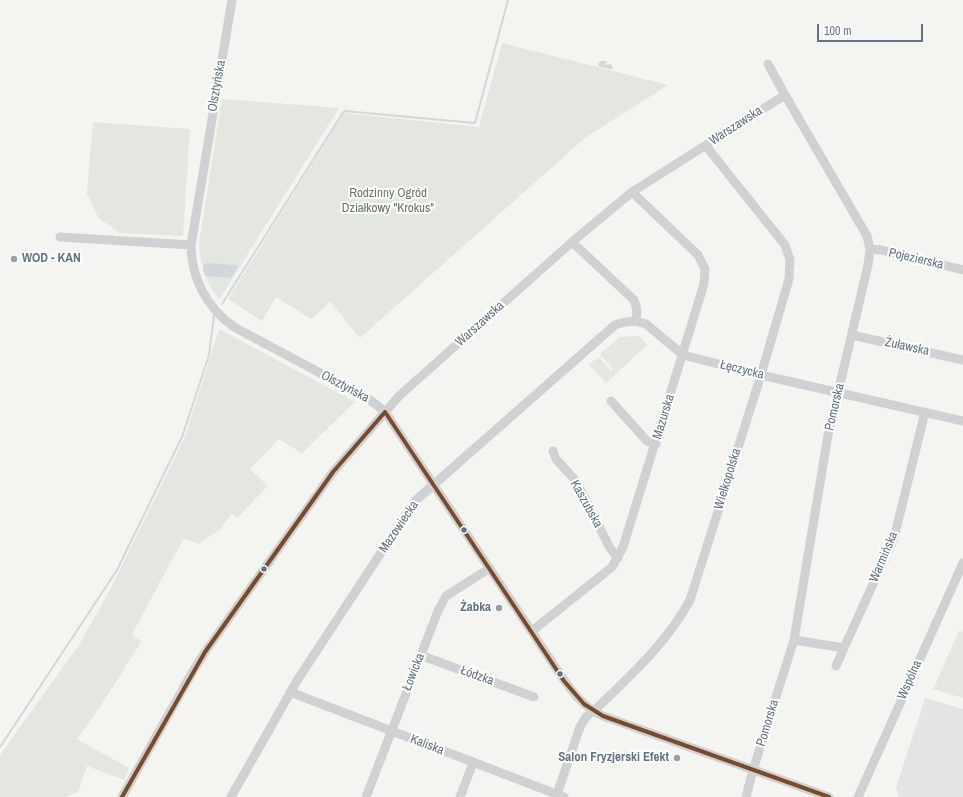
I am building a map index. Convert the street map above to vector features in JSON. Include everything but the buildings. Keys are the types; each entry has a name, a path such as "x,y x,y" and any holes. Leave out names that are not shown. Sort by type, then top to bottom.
{"street":[{"name":"Olsztyńska","path":"232,0 191,245 193,266 197,280 203,293 217,313 226,321 294,360 367,398 385,412 575,695 593,711 603,716 829,797"},
{"name":"Pomorska","path":"746,797 794,640 828,435 868,265 870,249 867,236 784,95 768,64"},
{"name":"Warszawska","path":"122,797 205,652 329,476 399,396 572,242 632,192 784,95"},
{"name":"Wielkopolska","path":"559,796 581,724 586,717 597,708 660,645 680,618 690,600 761,375 789,279 790,260 785,245 706,146"},
{"name":"Mazurska","path":"532,631 612,566 618,558 623,547 656,444 704,284 705,269 698,255 632,192"},
{"path":"60,237 191,245"},
{"path":"572,242 634,300 637,310 636,321"},
{"name":"Pojezierska","path":"870,249 881,250 963,270"},
{"name":"Łęczycka","path":"636,321 646,324 683,355 761,375 963,421"},
{"name":"Mazowiecka","path":"231,797 290,692 415,501 615,325 636,321"},
{"name":"Żuławska","path":"852,335 963,360"},
{"path":"610,401 647,441 656,444"},
{"name":"Warmińska","path":"836,666 894,538 925,412"},
{"name":"Kaszubska","path":"553,451 556,459 576,481 610,548 618,558"},
{"name":"Wspólna","path":"858,797 963,563"},
{"name":"Łowicka","path":"366,797 420,655 438,611 446,596 490,568"},
{"path":"794,640 844,648"},
{"name":"Łódzka","path":"420,655 534,698"},
{"name":"Kaliska","path":"290,692 559,796"},
{"path":"460,797 474,763"}],"shaded area":[{"path":"601,61 607,61 605,65 611,64 613,68 600,67 598,64"},
{"path":"204,264 236,265 238,267 231,278 205,276 203,270"},
{"path":"925,698 963,709 963,797 899,797 896,788"}],"green space":[{"name":"Rodzinny Ogród Działkowy \"Krokus\"","path":"502,43 668,85 585,138 360,338 330,302 311,319 276,297 262,321 228,299 344,113 479,127"},
{"path":"222,99 339,108 219,300 207,281 200,256 199,243"},
{"path":"93,122 190,129 183,236 119,233 98,217 87,194"},
{"path":"219,329 355,402 302,453 279,439 250,469 268,486 237,518 232,514 219,530 199,544 184,538 132,634 141,642 100,707 77,739 129,768 124,780 87,766 78,792 66,797 0,797 0,755 79,645 112,586 185,437"},
{"path":"639,336 647,345 606,383 589,365 598,357 611,371 613,369 600,354 620,337"},
{"path":"959,631 963,632 963,698 933,689"}],"waterway":[{"path":"222,304 344,111 475,123 508,0"},
{"path":"0,747 117,570 182,437 209,355 214,315"}],"transit line":[{"path":"385,412 564,681 584,704 603,716 829,797"},
{"path":"122,797 205,652 333,472 385,412"}],"place":[{"name":"WOD - KAN","path":"14,259"},
{"name":"Żabka","path":"499,608"},
{"name":"Salon Fryzjerski Efekt","path":"677,758"}]}
